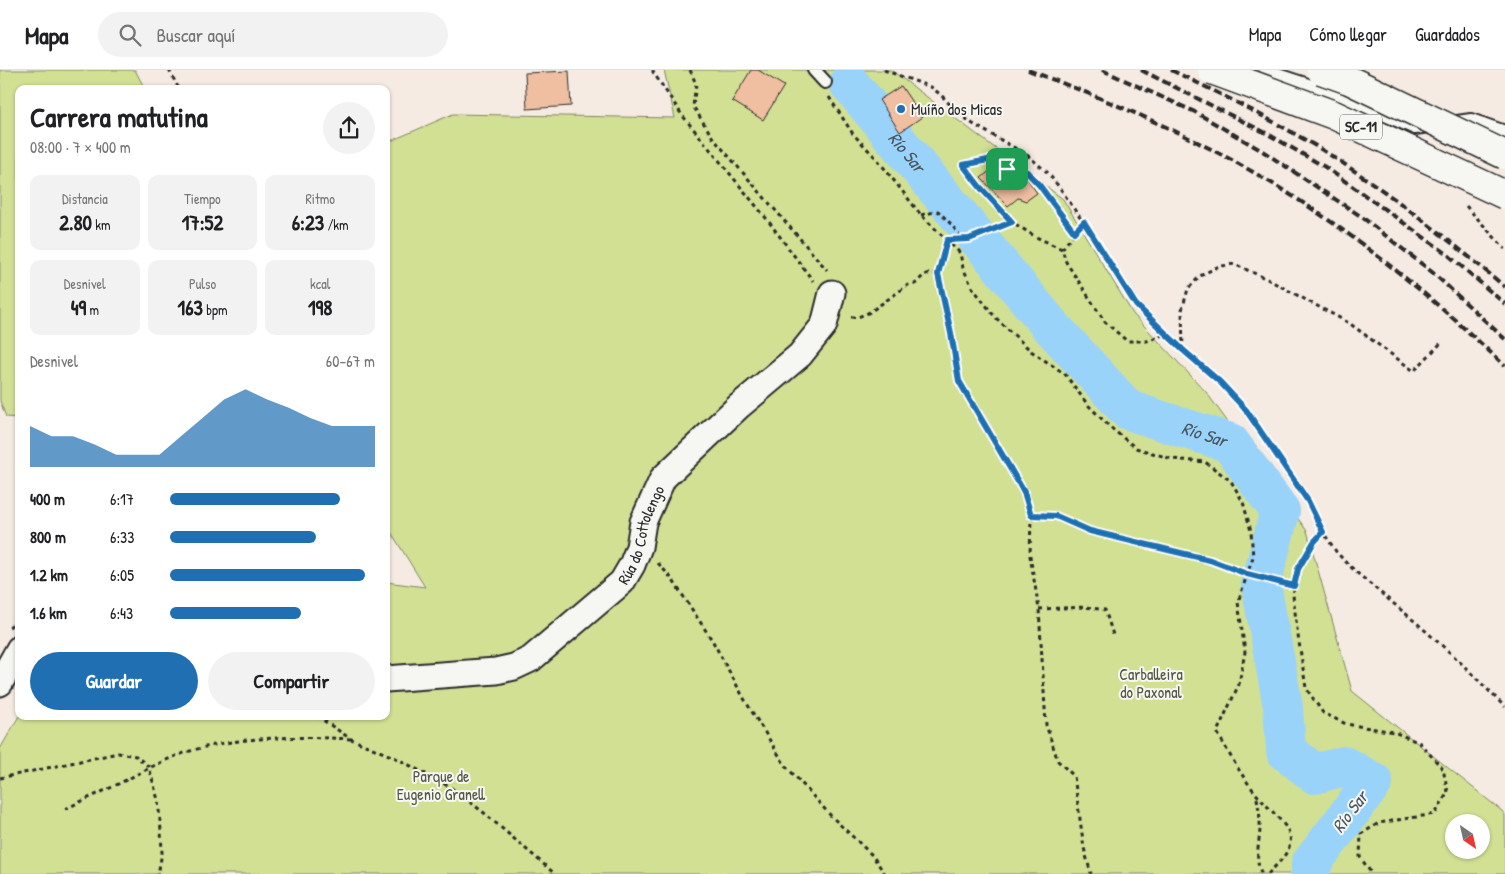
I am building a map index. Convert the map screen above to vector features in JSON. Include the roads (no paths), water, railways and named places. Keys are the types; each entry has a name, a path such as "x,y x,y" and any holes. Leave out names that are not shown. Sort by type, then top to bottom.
{"highway":[{"name":"SC-11","path":"1212,70 1334,114 1505,195"},
{"name":"SC-11","path":"1321,70 1349,80 1505,155"}],"street":[{"name":"Rúa do Cottolengo","path":"390,679 496,671 522,664 531,659 622,582 632,565 643,522 663,478 738,407 800,355 824,325 830,301"},
{"path":"0,683 15,656"}],"lane":[{"path":"814,70 825,82"},
{"path":"1262,70 1342,96 1415,128 1471,120 1505,132"}],"waterway":[{"name":"Río Sar","path":"849,83 1049,324 1128,410 1230,443 1280,511 1261,584 1283,707 1286,751 1315,774 1344,766 1373,782 1311,864 1311,874"}],"railway":[{"path":"1028,70 1086,92 1171,129 1226,157 1287,193 1353,237 1385,262 1446,312 1505,366"},
{"path":"1102,70 1195,112 1264,152 1362,217 1432,272 1505,339"},
{"path":"1141,70 1268,134 1325,167 1446,253 1505,304"},
{"path":"1171,70 1255,112 1335,158 1422,220 1505,287"}],"place":[{"name":"Muíño dos Micas","path":"901,109"}],"park label":[{"name":"Carballeira do Paxonal","path":"1151,683"},
{"name":"Parque de Eugenio Granell","path":"441,785"}]}
